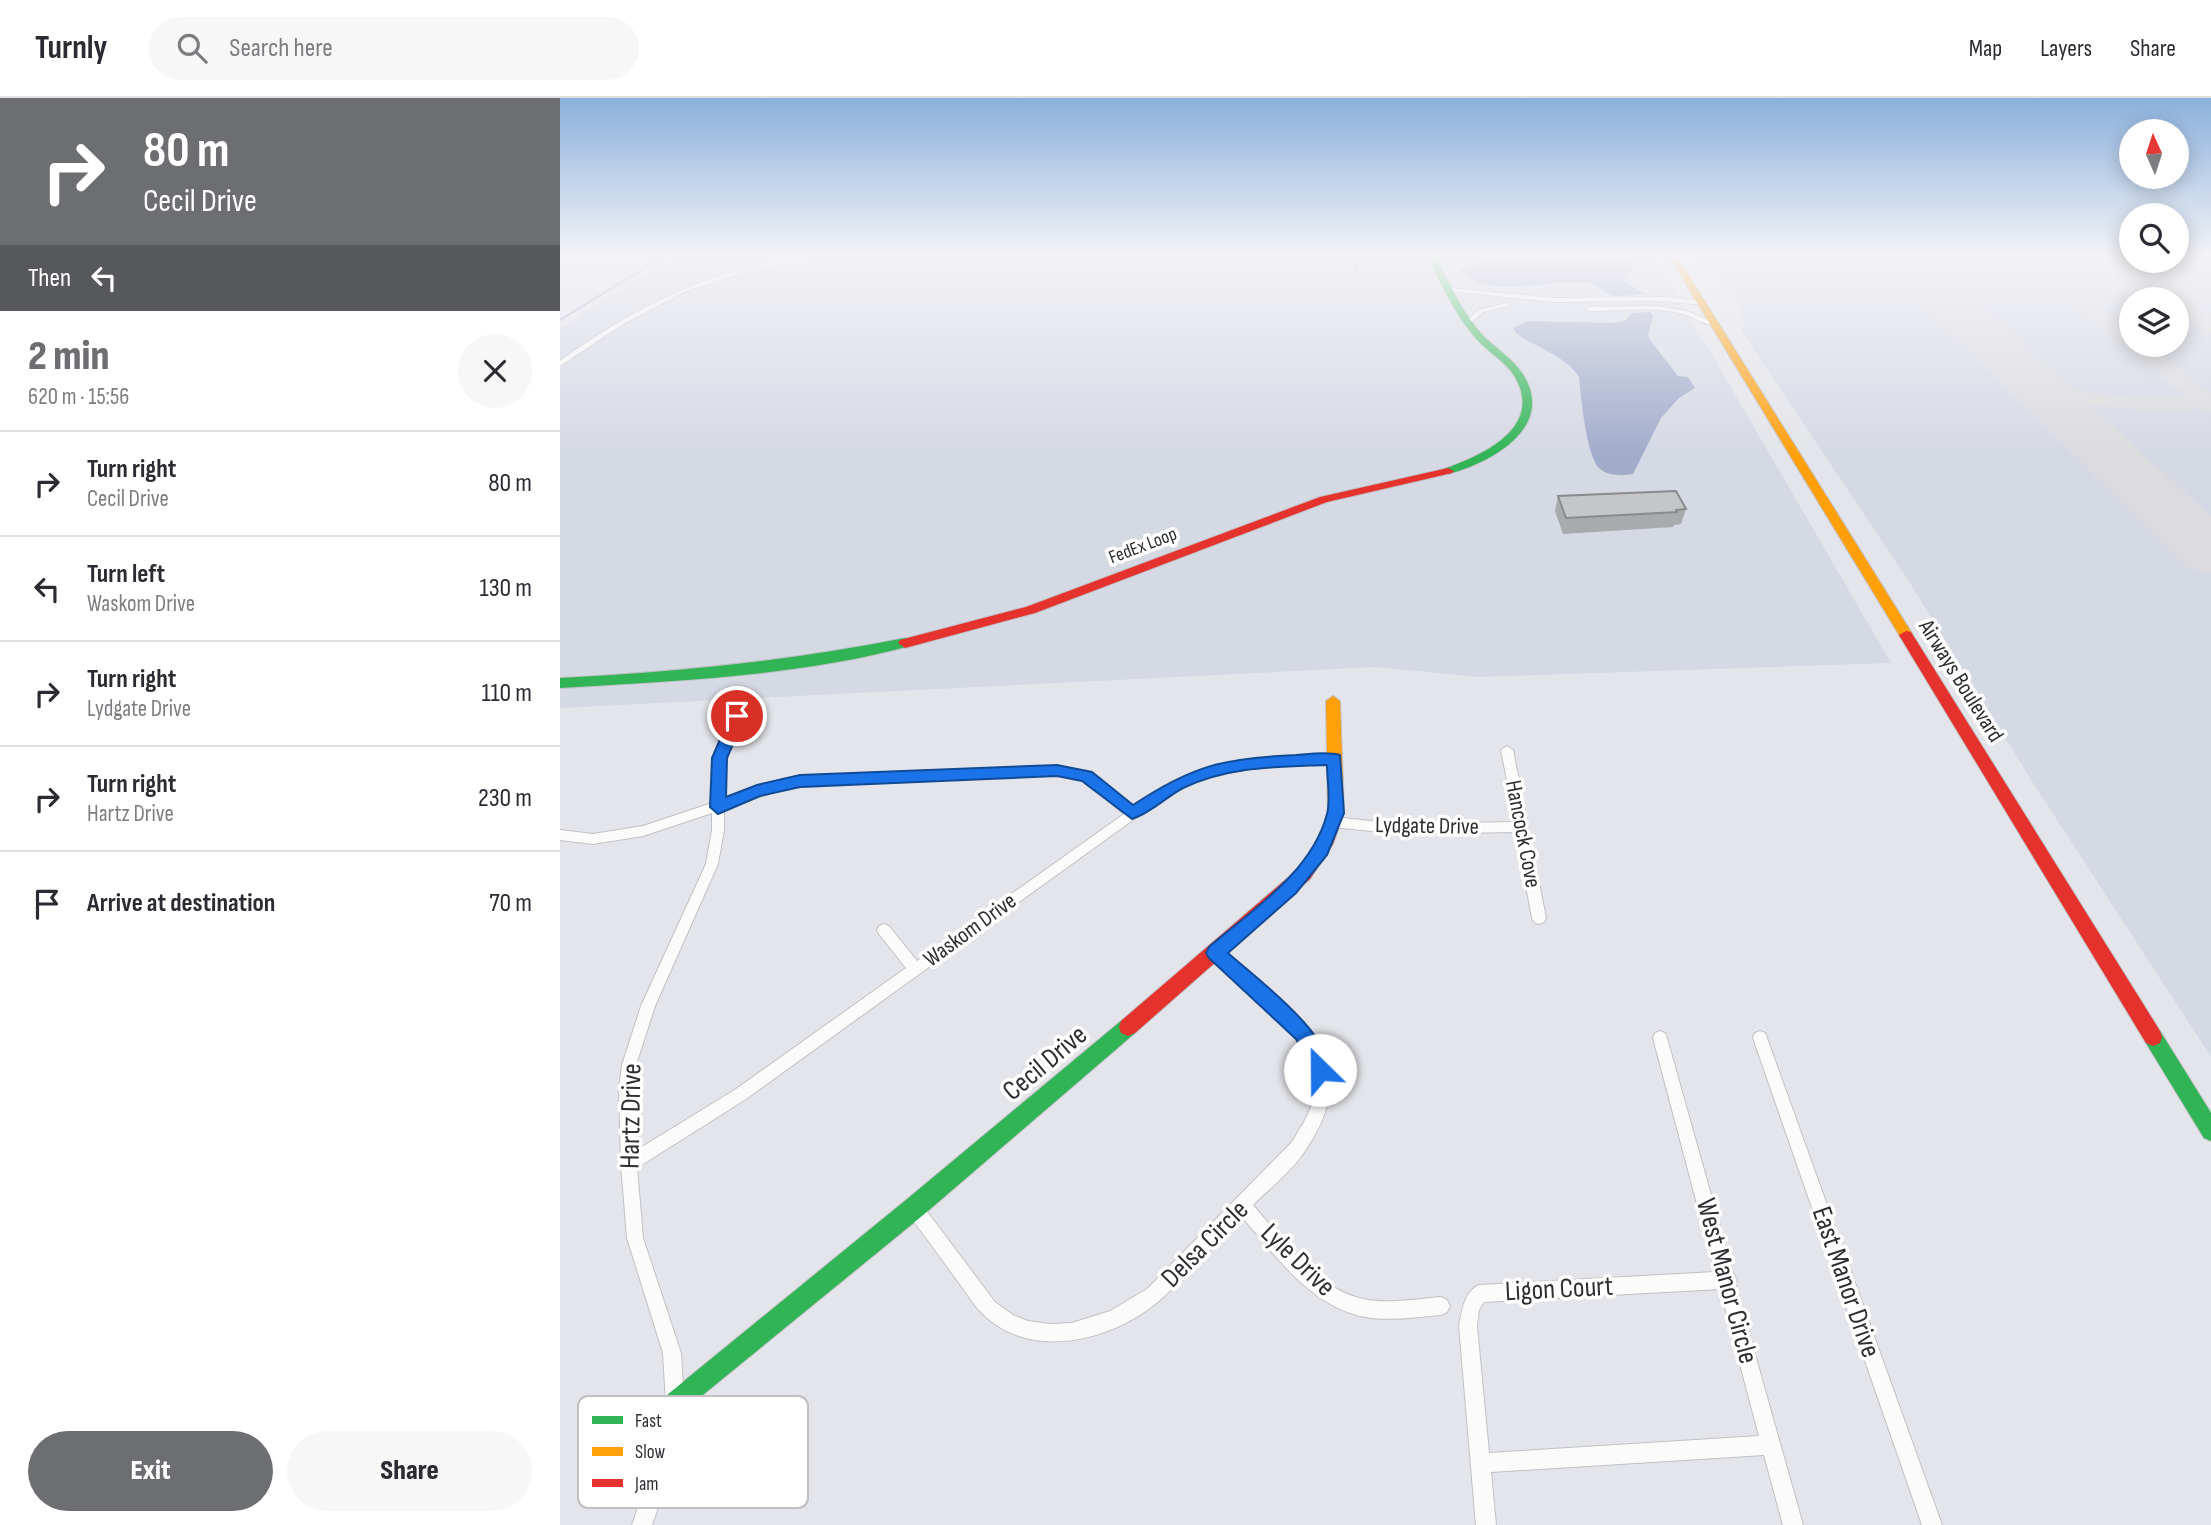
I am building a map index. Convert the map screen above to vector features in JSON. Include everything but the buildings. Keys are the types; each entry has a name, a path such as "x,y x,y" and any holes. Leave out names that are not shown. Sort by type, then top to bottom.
{"street":[{"path":"560,364 621,322"},
{"path":"1708,322 1714,324"},
{"name":"FedEx Loop","path":"560,683 728,673 806,663 915,641 988,623 1060,599 1327,498 1468,466 1490,454 1518,431 1527,415 1528,401 1520,377 1482,341 1468,323"},
{"name":"Airways Boulevard","path":"1714,324 2211,1131"},
{"name":"Cecil Drive","path":"685,1396 914,1208 1215,953 1304,874 1321,851 1333,822 1337,802 1332,701"},
{"name":"Hartz Drive","path":"675,1396 672,1353 635,1238 627,1089 634,1045 648,1006 707,880 716,847 720,758 737,716"},
{"name":"Hancock Cove","path":"1507,750 1539,918"},
{"name":"Waskom Drive","path":"629,1164 741,1094 1132,813 1176,785 1210,771 1247,763 1334,759"},
{"path":"560,835 593,839 626,835 718,807 757,791 800,781 1057,770 1086,776 1132,813"},
{"name":"Lydgate Drive","path":"1333,822 1400,829 1521,827"},
{"path":"884,930 915,969"},
{"name":"Delsa Circle","path":"914,1208 989,1307 1018,1327 1037,1332 1061,1332 1098,1326 1132,1312 1153,1295 1243,1206 1307,1135 1320,1104 1320,1070 1303,1032 1215,953"},
{"name":"West Manor Circle","path":"1660,1038 1793,1525"},
{"name":"East Manor Drive","path":"1760,1038 1932,1525"},
{"name":"Lyle Drive","path":"1243,1206 1311,1279 1342,1301 1382,1309 1441,1306"},
{"name":"Ligon Court","path":"1486,1525 1468,1326 1471,1307 1479,1294 1728,1280"},
{"path":"1480,1463 1771,1445"},
{"name":"Hartz Drive","path":"642,1525 648,1508"}],"shaded area":[{"path":"570,322 1693,322 1891,663 1479,677 1375,667 560,708 560,328"},
{"path":"1745,322 2119,322 2119,357 2189,357 2189,322 2211,322 2211,1057 2035,786 1908,580 1741,330"}],"water":[{"path":"1527,322 1652,322 1648,335 1650,340 1678,376 1688,377 1695,388 1679,398 1661,418 1633,474 1621,475 1600,469 1595,462 1585,426 1579,377 1563,361 1522,338 1513,328"}],"taxiway":[{"path":"2106,322 2119,332"},
{"path":"2205,322 2211,326"},
{"path":"2150,357 2207,402"},
{"path":"2026,376 2048,387 2093,400 2139,404 2207,402"},
{"path":"2207,402 2211,405"}],"runway":[{"path":"1969,322 2211,552"}],"traffic: fast":[{"path":"1448,471 1496,449 1522,425 1528,410 1528,394 1515,370 1482,340 1467,322"},
{"path":"560,683 734,670 820,659 905,643"},
{"path":"684,1396 914,1208 1128,1027"},
{"path":"2153,1037 2211,1131"}],"traffic: slow":[{"path":"1713,322 1906,635"},
{"path":"1332,824 1336,813 1333,701"}],"traffic: jam":[{"path":"905,643 1030,610 1324,499 1448,471"},
{"path":"1906,635 2153,1037"},
{"path":"1128,1027 1304,874 1327,839 1332,824"}],"route":[{"path":"737,716 720,758 718,807 757,791 800,781 1057,770 1086,776 1095,781 1132,813 1194,776 1228,766 1334,759 1336,813 1321,851 1290,888 1215,953 1303,1032 1320,1070"}]}
